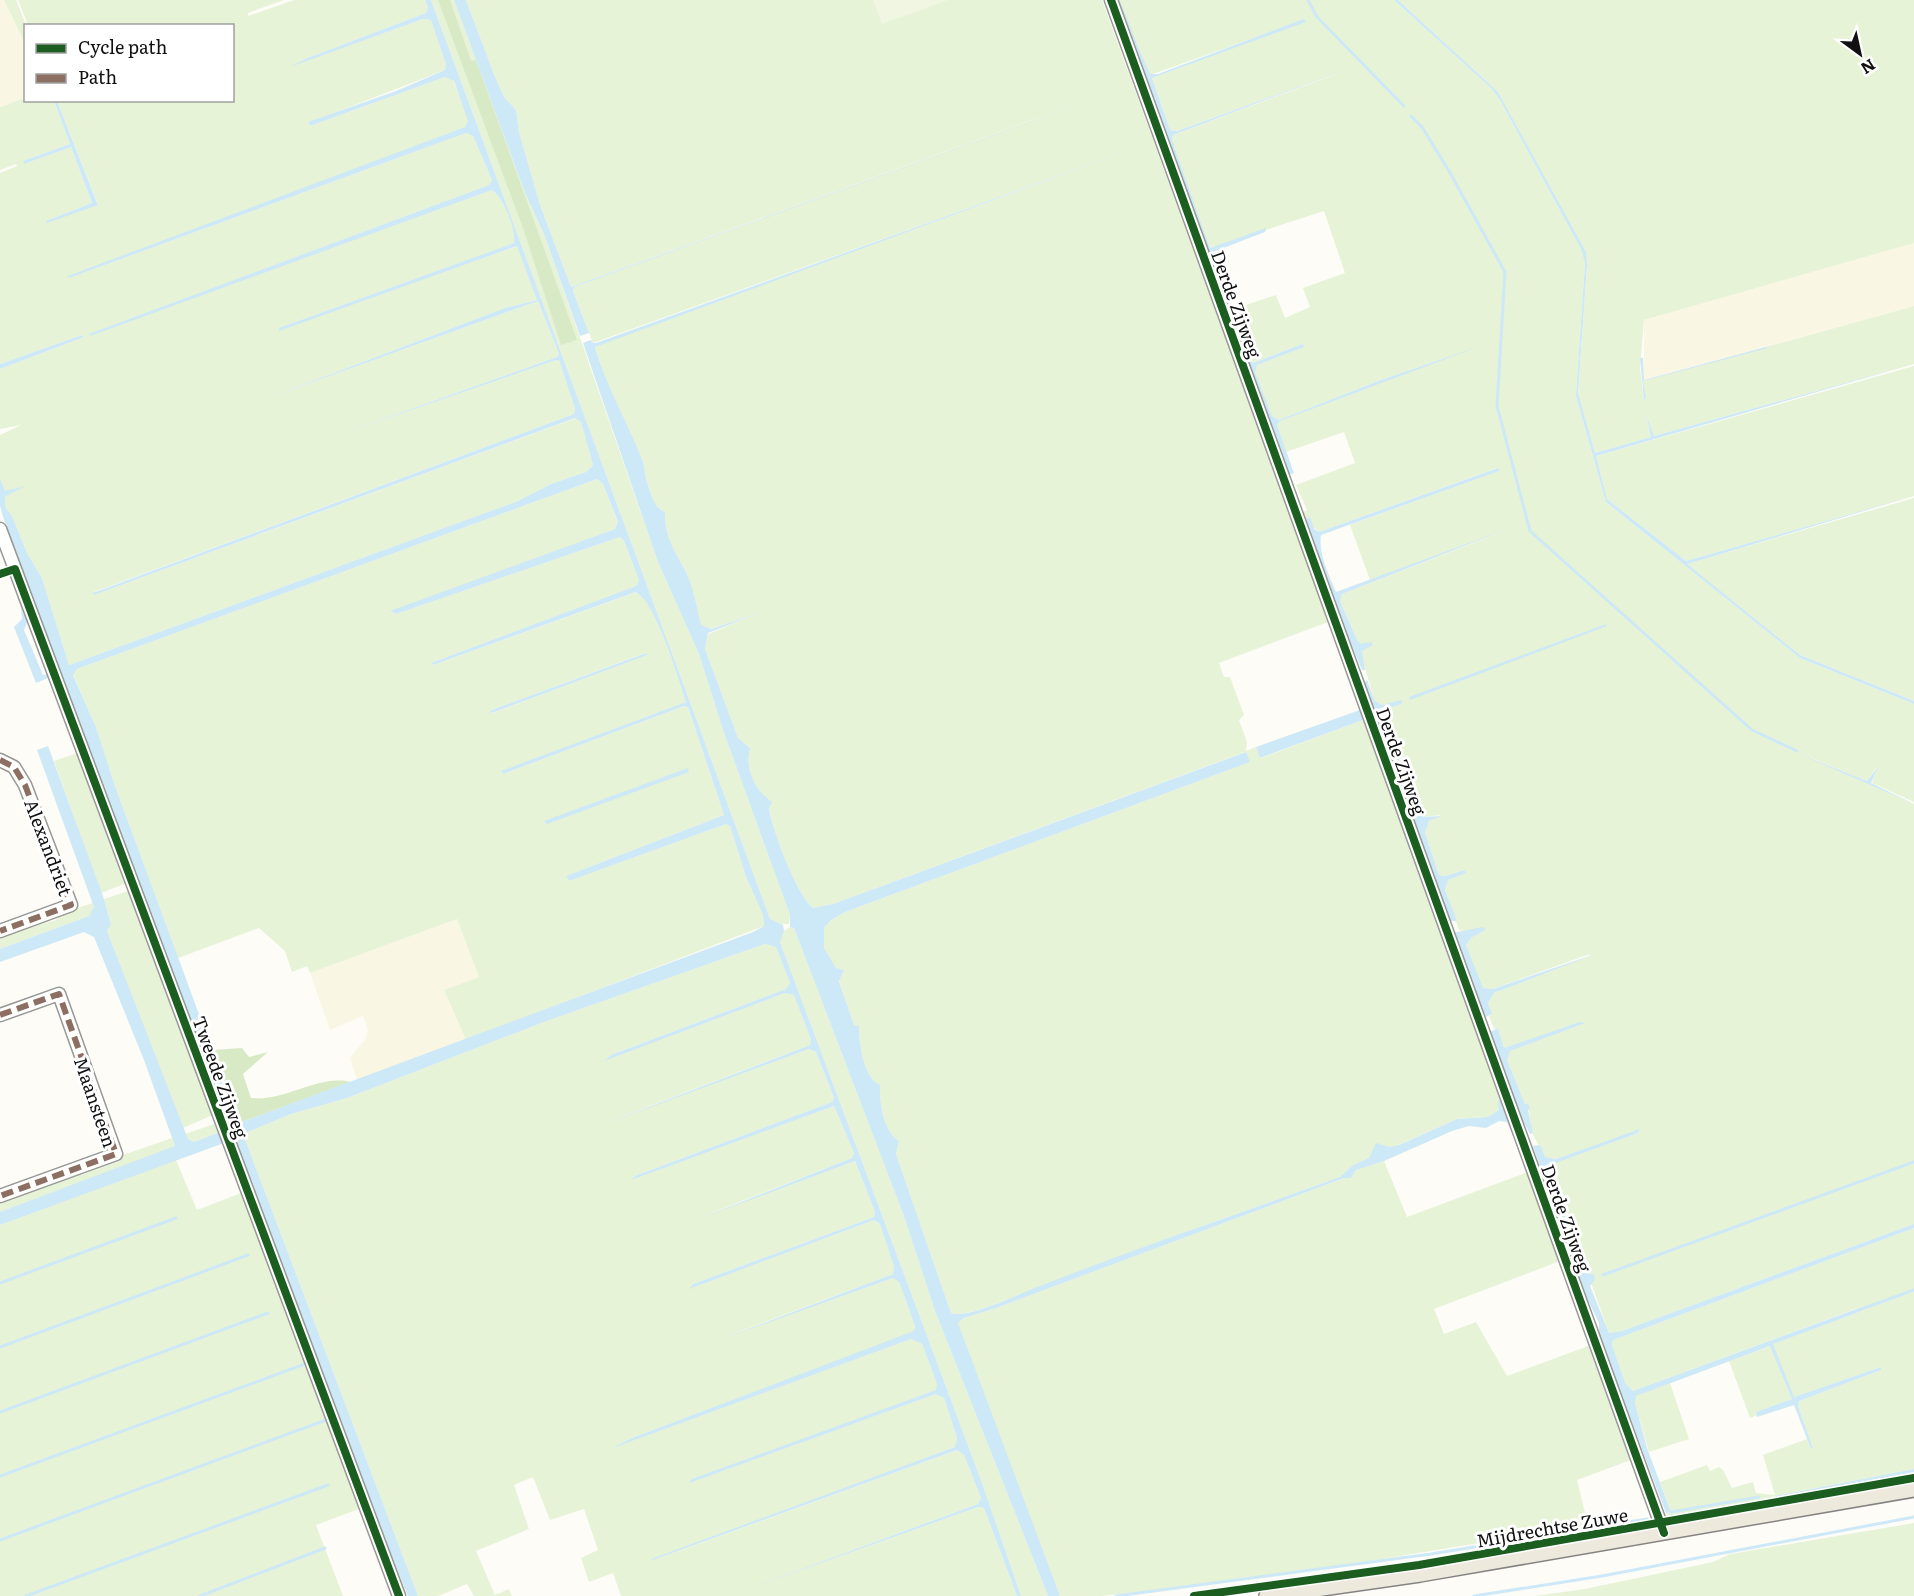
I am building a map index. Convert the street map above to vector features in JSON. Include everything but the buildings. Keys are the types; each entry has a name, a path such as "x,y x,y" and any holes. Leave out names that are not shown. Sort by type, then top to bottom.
{"main road":[{"name":"Mijdrechtse Zuwe","path":"1267,1596 1420,1574 1914,1489"}],"street":[{"name":"Derde Zijweg","path":"1111,0 1664,1533"},
{"name":"Tweede Zijweg","path":"0,529 399,1596"},
{"name":"Alexandriet","path":"0,760 14,767 25,785 71,905 0,931"},
{"name":"Maansteen","path":"0,1015 59,994 116,1154 0,1196"}],"shaded area":[{"path":"0,0 4,0 13,14 24,41 24,99 0,107"},
{"path":"1914,243 1914,306 1644,380 1644,320"},
{"path":"457,919 479,977 444,990 466,1040 357,1080 350,1058 366,1038 368,1030 363,1016 330,1030 310,973"}],"green space":[{"path":"4,0 16,0 26,24 24,41"},
{"path":"18,0 284,0 248,13 248,16 294,0 425,0 428,8 426,13 294,65 423,19 432,20 447,64 445,70 308,123 310,126 445,77 453,80 469,121 465,127 69,278 466,133 473,136 492,180 489,185 90,334 492,190 501,200 508,214 514,230 515,243 279,328 518,246 537,300 505,308 271,397 538,301 559,354 557,357 336,436 556,360 559,360 575,409 574,414 94,592 94,595 576,418 581,422 593,465 586,472 551,484 518,501 69,665 42,578 27,553 12,516 5,507 5,497 21,487 5,492 0,478 0,435 21,425 0,429 0,369 84,337 82,335 0,364 0,173 17,166 16,164 0,170 0,107 24,98 24,102 54,102 70,144 23,161 24,164 71,147 92,203 46,221 98,204 57,102 234,102 234,24 28,24"},
{"path":"431,0 454,0 525,193 544,234 658,562 699,654 724,733 790,915 789,924 775,924 770,919"},
{"path":"438,0 450,0 471,61 476,60 577,340 561,345 523,228"},
{"path":"466,0 1102,0 1259,431 1304,541 1328,622 1219,663 1224,677 1230,677 1244,715 1239,720 1247,742 1246,751 1256,747 1261,758 1363,720 1503,1099 1499,1110 1488,1117 1457,1119 1353,1165 1340,1177 1110,1260 992,1306 968,1313 951,1313 896,1154 899,1141 889,1130 883,1115 880,1085 870,1075 863,1059 859,1027 854,1025 839,980 844,970 836,969 824,948 824,928 831,920 845,912 1250,762 1245,752 833,904 813,908 792,876 772,819 769,808 771,802 752,778 749,763 750,748 738,738 705,649 708,634 759,613 710,629 701,625 687,574 669,538 665,512 653,499 643,461 610,389 595,346 1144,145 593,343 573,291 574,287 1121,88 571,287 540,205 519,132 516,110 504,97"},
{"path":"873,0 948,0 882,24"},
{"path":"1117,0 1394,0 1491,88 1500,100 1581,249 1585,262 1576,396 1606,502 1800,658 1914,704 1914,802 1872,783 1877,767 1867,781 1795,751 1914,804 1914,1224 1622,1331 1609,1333 1571,1227 1575,1221 1566,1219 1549,1173 1550,1164 1638,1133 1640,1130 1556,1159 1545,1157 1532,1133 1528,1103 1525,1104 1507,1060 1510,1050 1584,1023 1504,1048 1498,1028 1494,1029 1489,1016 1492,1014 1488,1003 1494,993 1592,955 1493,989 1482,988 1466,945 1484,928 1468,932 1459,930 1445,890 1448,880 1466,872 1465,870 1445,876 1439,875 1425,833 1429,821 1441,815 1425,817 1419,811 1382,716 1384,710 1402,701 1382,705 1375,701 1361,656 1362,651 1372,645 1361,645 1357,640 1340,601 1342,594 1509,529 1370,580 1350,525 1498,471 1497,468 1319,532 1305,520 1288,484 1303,512 1307,510 1296,485 1355,463 1344,432 1286,452 1277,425 1280,421 1457,354 1381,380 1279,420 1272,416 1254,372 1257,365 1303,347 1302,344 1253,363 1231,310 1276,295 1285,318 1310,307 1303,288 1345,273 1324,211 1210,248 1172,140 1173,135 1349,69 1176,131 1170,130 1152,78 1306,21 1150,75 1136,42 1132,42"},
{"path":"1398,0 1914,0 1914,243 1644,320 1640,367 1644,400 1643,381 1914,306 1914,364 1654,436 1646,414 1651,437 1595,453 1578,394 1587,265 1585,252 1498,92"},
{"path":"1914,366 1914,496 1686,561 1607,499 1596,456"},
{"path":"597,479 603,484 618,523 615,529 391,612 396,614 620,537 624,541 639,580 636,586 431,663 433,665 637,592 652,610 659,625 686,702 501,772 503,774 684,706 688,707 724,815 566,876 569,881 726,824 730,826 746,877 763,915 764,926 466,1040 444,990 479,977 457,919 310,973 307,966 292,972 285,951 259,928 178,958 115,786 96,727 73,674 77,669","holes":["645,653 646,655 490,714 492,710"]},
{"path":"1914,498 1914,701 1800,655 1686,564"},
{"path":"80,752 127,883 101,893 54,761"},
{"path":"131,890 215,1114 183,1128 107,931 111,923 104,899"},
{"path":"93,903 95,907 89,916 0,949 0,936 56,920 64,912"},
{"path":"790,927 794,928 905,1219 935,1311 1048,1596 1021,1596 982,1483 780,942 784,931"},
{"path":"765,944 776,947 790,983 786,989 611,1055 606,1059 785,993 794,994 811,1040 810,1045 600,1125 809,1049 816,1052 834,1098 832,1102 632,1179 834,1106 854,1153 852,1158 704,1216 855,1161 875,1212 874,1217 693,1284 690,1288 874,1220 880,1224 894,1267 893,1274 723,1338 893,1278 899,1282 915,1326 914,1332 632,1438 612,1448 911,1339 922,1344 937,1384 937,1390 690,1482 936,1394 944,1398 957,1438 955,1447 651,1561 957,1450 964,1455 981,1498 978,1504 751,1588 978,1507 984,1508 1017,1596 621,1596 613,1573 589,1582 581,1558 598,1550 584,1509 550,1520 533,1477 514,1485 529,1529 476,1551 495,1595 509,1589 512,1596 474,1596 467,1584 438,1596 418,1596 243,1134 291,1114 347,1098 544,1022"},
{"path":"242,1048 249,1057 268,1052 243,1074 251,1098 277,1096 326,1082 351,1082 239,1123 212,1050"},
{"path":"214,1124 220,1132 194,1142 185,1134"},
{"path":"172,1138 175,1146 168,1151 0,1212 0,1202 76,1172 81,1175 120,1161 123,1155"},
{"path":"176,1160 197,1210 241,1193 359,1509 316,1525 343,1596 0,1596 0,1225"},
{"path":"1384,1161 1407,1217 1528,1172 1560,1261 1434,1309 1444,1334 1476,1322 1507,1376 1591,1345 1631,1460 1577,1480 1588,1525 1279,1576 1102,1596 1060,1596 957,1324 964,1318 1344,1178 1351,1178 1356,1170"},
{"path":"1914,1228 1914,1469 1679,1518 1667,1517 1666,1513 1671,1512 1660,1482 1707,1465 1710,1471 1719,1467 1723,1470 1732,1488 1753,1482 1756,1493 1775,1495 1763,1455 1807,1439 1811,1449 1813,1448 1798,1406 1799,1401 1881,1370 1881,1367 1794,1397 1772,1344 1859,1312 1858,1308 1633,1391 1625,1384 1612,1345 1613,1340"},
{"path":"1771,1346 1792,1399 1756,1412 1757,1415 1750,1418 1729,1361"},
{"path":"1670,1383 1689,1439 1649,1452 1635,1396"},
{"path":"1914,1523 1914,1596 1535,1596 1585,1589 1713,1562 1730,1554"}],"water":[{"path":"425,0 431,0 770,919 783,925 784,931 780,942 982,1483 1021,1596 1017,1596 984,1508 978,1507 748,1589 978,1504 981,1498 964,1455 957,1450 650,1561 955,1447 957,1438 944,1398 936,1394 689,1483 692,1479 936,1390 937,1384 922,1344 911,1339 610,1449 632,1438 914,1331 915,1326 899,1282 893,1278 722,1339 893,1274 894,1267 880,1224 874,1220 689,1289 693,1284 874,1217 875,1212 855,1161 701,1218 852,1158 854,1153 834,1106 631,1180 635,1176 832,1102 834,1098 816,1052 809,1049 596,1127 810,1045 811,1040 794,995 785,993 604,1061 611,1055 786,989 790,983 776,947 765,944 544,1022 347,1098 291,1114 243,1134 418,1596 408,1596 224,1143 0,1225 0,1212 175,1146 144,1060 94,937 84,932 0,962 0,949 89,916 94,907 37,750 48,746 104,899 111,924 107,931 188,1139 194,1142 230,1128 4,520 0,506 0,478 5,491 25,486 5,497 5,507 12,516 27,553 42,578 69,665 518,501 551,484 586,472 593,465 581,422 575,418 94,595 93,593 574,414 575,409 559,360 556,360 336,436 557,357 559,354 538,301 271,397 505,308 537,300 517,246 279,331 279,328 514,243 508,214 501,200 492,190 90,336 89,334 489,185 492,180 473,136 466,133 69,278 68,276 465,127 468,121 454,81 445,77 310,126 308,122 396,91 445,70 446,64 431,20 423,19 290,67 305,59 426,13 428,8","holes":["597,479 603,484 618,522 615,529 390,611 396,614 620,537 624,541 639,580 636,586 431,663 433,665 636,592 644,599 658,625 686,702 501,771 503,774 684,706 688,707 724,815 566,876 569,881 726,824 730,826 746,877 763,915 764,926 239,1123 115,786 96,727 73,675 77,669"]},
{"path":"454,0 466,0 504,97 516,110 519,132 540,205 571,287 1122,89 574,287 573,291 589,333 580,336 544,234 525,193"},
{"path":"1394,0 1398,0 1498,92 1586,252 1578,393 1595,453 1651,437 1646,414 1654,436 1914,364 1596,456 1607,499 1686,561 1914,496 1687,564 1800,655 1914,701 1914,704 1800,658 1606,502 1576,396 1585,263 1581,249 1500,100 1491,88"},
{"path":"1304,19 1306,22 1152,78 1170,130 1177,131 1350,68 1173,135 1172,140 1210,248 1266,228 1265,232 1213,252 1222,280 1219,280 1132,42 1136,42 1150,74 1158,74"},
{"path":"54,102 57,102 98,205 47,223 46,221 92,203 71,147 24,164 23,161 70,144"},
{"path":"1143,145 595,347 643,461 653,499 665,512 669,538 687,574 701,625 711,629 759,613 708,633 705,649 738,738 750,748 749,763 752,778 760,791 772,802 769,809 786,862 799,889 813,908 833,904 1246,752 1250,762 845,912 831,920 824,928 824,948 836,968 844,970 839,981 854,1025 859,1026 863,1059 870,1075 880,1085 883,1115 889,1130 899,1141 896,1154 951,1313 968,1313 991,1306 1109,1260 1340,1177 1353,1165 1369,1158 1376,1143 1389,1147 1399,1145 1457,1119 1488,1117 1499,1110 1498,1101 1503,1099 1515,1134 1513,1136 1507,1122 1499,1121 1486,1128 1469,1126 1452,1131 1384,1161 1356,1170 1351,1178 1344,1178 964,1318 958,1323 1060,1596 1048,1596 935,1311 905,1219 794,928 790,927 790,915 724,733 699,654 658,562 583,343 591,340 596,343"},
{"path":"82,335 84,337 0,369 0,364"},
{"path":"1302,344 1304,347 1257,365 1255,372 1272,416 1279,420 1381,380 1483,345 1280,421 1277,425 1294,473 1288,475 1246,357 1253,363"},
{"path":"1768,348 1643,381 1646,398 1644,400 1640,358 1643,358 1644,380"},
{"path":"1498,468 1499,471 1321,535 1323,557 1336,592 1510,528 1342,594 1340,601 1357,640 1361,644 1371,642 1373,645 1362,651 1365,670 1362,670 1330,593 1305,520 1310,517 1314,529 1319,532"},
{"path":"15,583 28,620 24,630 43,675 49,674 48,678 36,683 14,627 22,619 13,584"},
{"path":"1606,624 1607,626 1410,700 1409,697"},
{"path":"646,653 647,655 489,714 492,710"},
{"path":"1367,680 1375,701 1382,705 1402,700 1402,703 1385,710 1382,716 1419,811 1425,817 1441,816 1429,821 1425,833 1439,875 1445,876 1465,870 1466,873 1448,880 1445,890 1457,921 1450,921 1395,776 1364,683"},
{"path":"1360,710 1363,720 1260,758 1256,747"},
{"path":"1793,751 1867,781 1878,767 1871,783 1914,804"},
{"path":"688,768 689,772 547,824 544,821"},
{"path":"1484,927 1485,930 1471,938 1466,945 1483,988 1493,989 1595,954 1494,993 1488,1003 1492,1014 1486,1017 1479,1006 1452,933"},
{"path":"1580,1022 1585,1023 1510,1051 1507,1060 1525,1104 1528,1103 1530,1109 1528,1110 1533,1133 1530,1134 1518,1111 1490,1032 1498,1028 1504,1048"},
{"path":"1640,1129 1638,1133 1550,1165 1549,1173 1566,1218 1575,1221 1571,1228 1586,1272 1594,1275 1595,1280 1590,1286 1609,1333 1622,1331 1914,1224 1914,1228 1613,1340 1612,1345 1625,1383 1633,1391 1859,1308 1859,1312 1773,1344 1794,1397 1881,1367 1881,1370 1799,1401 1798,1406 1813,1448 1811,1449 1794,1405 1757,1417 1756,1412 1792,1399 1770,1346 1636,1396 1635,1403 1647,1448 1671,1512 1666,1513 1599,1335 1599,1323 1584,1292 1533,1146 1540,1145 1545,1157 1556,1159"},
{"path":"1914,1469 1914,1472 1775,1498 1775,1496"}],"waterway":[{"path":"1118,0 1135,43"},
{"path":"1308,0 1317,17 1404,106"},
{"path":"1411,116 1422,127 1449,171 1505,272 1497,406 1530,531 1752,730 1797,751"},
{"path":"1225,292 1246,357"},
{"path":"1603,1275 1914,1162"},
{"path":"0,1283 176,1218"},
{"path":"0,1347 248,1255"},
{"path":"1859,1310 1914,1290"},
{"path":"0,1412 268,1313"},
{"path":"0,1476 305,1364"},
{"path":"0,1540 326,1420"},
{"path":"26,1596 328,1485"},
{"path":"1671,1512 1759,1497"},
{"path":"1474,1596 1602,1576 1914,1517"},
{"path":"1116,1596 1431,1554 1647,1519"},
{"path":"200,1596 325,1548"}],"marked path":[{"path":"0,760 14,767 25,785 71,905 0,931"},
{"path":"0,1015 59,994 116,1154 0,1196"}],"cycle path":[{"path":"1111,0 1664,1533"},
{"path":"0,574 15,569 399,1596"},
{"path":"1194,1596 1419,1565 1914,1478"}]}
